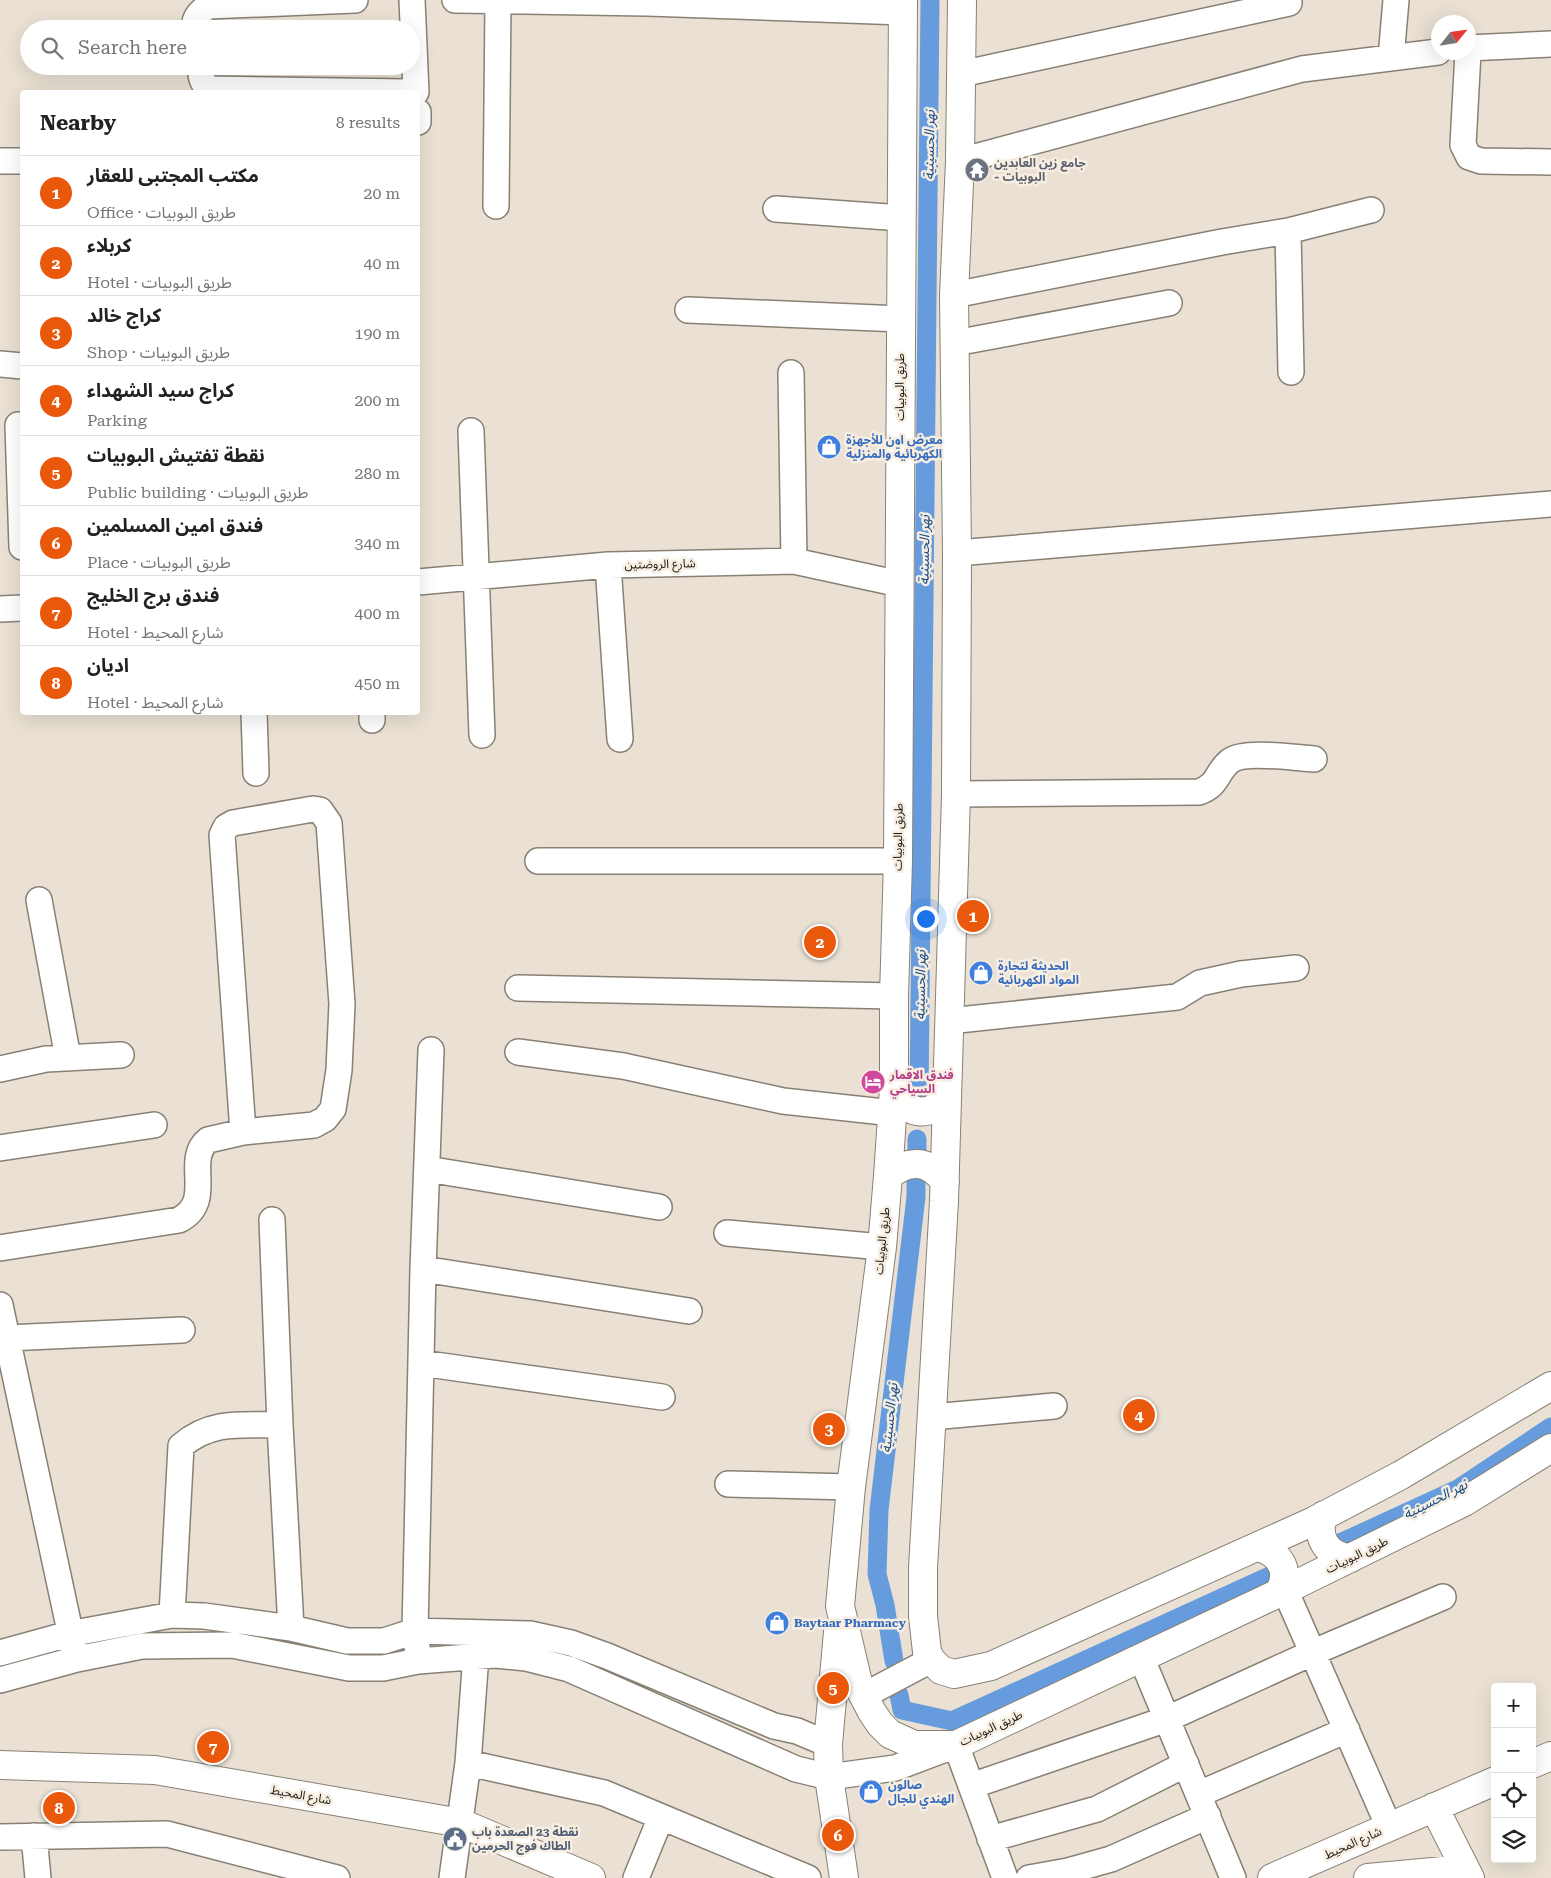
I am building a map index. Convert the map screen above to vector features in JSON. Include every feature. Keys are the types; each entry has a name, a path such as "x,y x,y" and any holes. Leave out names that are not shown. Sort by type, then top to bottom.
{"main road":[{"path":"962,0 960,161 954,295 957,553 956,794 945,1182 923,1568 924,1634 930,1660 941,1670 954,1674 991,1666 1324,1515 1401,1475 1551,1386"},
{"name":"طريق البوبيات","path":"903,6 898,861 894,996 894,1100 882,1247 851,1487 840,1606 851,1657 863,1696 880,1724 901,1741 914,1745 956,1745 1351,1558 1464,1502 1551,1448"},
{"path":"894,1100 897,1098 904,1106 913,1111 923,1113 942,1104 947,1096"},
{"path":"888,1176 907,1164 919,1163 934,1170 945,1182"},
{"path":"1324,1515 1320,1533 1324,1545 1333,1554 1351,1558"},
{"path":"1256,1547 1268,1550 1282,1563 1284,1581 1282,1591"},
{"path":"840,1606 828,1744 829,1777 844,1878"},
{"path":"1536,1762 1551,1756"},
{"name":"شارع المحيط","path":"0,1765 155,1770 461,1823 591,1878"},
{"name":"شارع المحيط","path":"1278,1876 1491,1783"},
{"path":"1368,1878 1467,1873 1434,1807"},
{"path":"1278,1876 1321,1878"}],"street":[{"path":"195,20 200,12 208,6 355,0"},
{"path":"412,0 413,20"},
{"path":"455,0 903,6"},
{"path":"1391,58 1396,0"},
{"path":"496,206 498,1"},
{"path":"961,74 1289,3"},
{"path":"1476,49 1551,44"},
{"path":"960,161 1302,69 1431,53"},
{"path":"1467,60 1463,145 1469,157 1481,161 1551,162"},
{"path":"202,75 205,86 211,89 276,90"},
{"path":"415,75 416,90"},
{"path":"0,161 20,161"},
{"path":"776,209 902,218"},
{"path":"954,295 1222,242 1288,231 1371,210"},
{"path":"1288,231 1291,372"},
{"path":"955,343 1168,303"},
{"path":"688,310 901,318"},
{"path":"0,364 20,366"},
{"path":"792,373 794,561"},
{"path":"13,425 20,520"},
{"path":"471,431 482,735"},
{"path":"957,553 1551,504"},
{"name":"شارع الروضتين","path":"420,582 608,565 794,561 900,584"},
{"path":"608,565 620,739"},
{"path":"0,609 20,608"},
{"path":"254,715 256,773"},
{"path":"956,794 1199,792 1214,785 1224,766 1232,759 1246,755 1314,759"},
{"path":"0,1248 180,1220 186,1217 196,1204 201,1147 212,1138 242,1132 314,1125 330,1114 335,1102 341,1037 341,972 329,822 320,810 313,809 232,823 226,827 222,834 242,1132"},
{"path":"538,861 898,861"},
{"path":"39,900 68,1058"},
{"path":"949,1021 1177,997 1200,983 1242,974 1296,968"},
{"path":"518,988 894,996"},
{"path":"418,1661 415,1631 423,1269 431,1050"},
{"path":"518,1052 623,1066 783,1102 894,1100"},
{"path":"0,1069 46,1059 121,1055"},
{"path":"0,1148 154,1125"},
{"path":"427,1169 659,1207"},
{"path":"272,1220 290,1628"},
{"path":"727,1232 882,1247"},
{"path":"423,1269 689,1311"},
{"path":"0,1306 69,1634 77,1659"},
{"path":"7,1338 182,1330"},
{"path":"421,1363 662,1397"},
{"path":"932,1417 1054,1406"},
{"path":"172,1615 181,1446 194,1435 212,1428 280,1426"},
{"path":"728,1484 851,1487"},
{"path":"1282,1591 1314,1652 1389,1827"},
{"path":"971,1786 1167,1719 1314,1652 1443,1597"},
{"path":"0,1653 69,1634 172,1615 204,1616 290,1628 347,1641 384,1641 415,1631 530,1634 571,1643 607,1656 774,1726 798,1731 828,1744"},
{"path":"0,1680 77,1659 142,1646 232,1645 349,1668 383,1668 418,1661 476,1656 495,1655 526,1658 569,1669 796,1769 829,1777 896,1768 956,1745 1005,1878"},
{"path":"452,1878 468,1763 476,1656"},
{"path":"1141,1657 1233,1878"},
{"path":"863,1696 930,1660"},
{"path":"1029,1878 1068,1871 1111,1859 1203,1805 1348,1730"},
{"path":"468,1763 604,1793 808,1878"},
{"path":"990,1839 1097,1809 1186,1764"},
{"path":"636,1878 661,1817"},
{"path":"0,1837 167,1834 338,1878"},
{"path":"34,1836 38,1878"}],"waterway":[{"name":"نهر الحسينية","path":"919,1099 930,0"},
{"name":"نهر الحسينية","path":"917,1139 917,1152"},
{"name":"نهر الحسينية","path":"894,1661 885,1605 877,1574 879,1510 916,1197 916,1174"},
{"name":"نهر الحسينية","path":"1338,1544 1458,1489 1551,1427"},
{"name":"نهر الحسينية","path":"899,1695 902,1710 952,1721 1270,1576"}],"place":[{"name":"جامع زين العابدين - البوبيات","path":"977,170"},
{"name":"معرض اون للأجهزة الكهربائية والمنزلية","path":"829,447"},
{"name":"مكتب المجتبى للعقار","path":"973,916"},
{"name":"كربلاء","path":"820,942"},
{"name":"الحديثة لتجارة المواد الكهربائية","path":"981,973"},
{"name":"فندق الاقمار السياحي","path":"873,1082"},
{"name":"كراج سيد الشهداء","path":"1139,1415"},
{"name":"كراج خالد","path":"829,1429"},
{"name":"Baytaar Pharmacy","path":"777,1623"},
{"name":"نقطة تفتيش البوبيات","path":"833,1688"},
{"name":"فندق برج الخليج","path":"213,1747"},
{"name":"صالون الهندي للجال","path":"871,1792"},
{"name":"اديان","path":"59,1808"},
{"name":"فندق امين المسلمين","path":"838,1835"},
{"name":"نقطة 23 الصعدة باب الطاك فوج الحرمين","path":"455,1839"}]}
